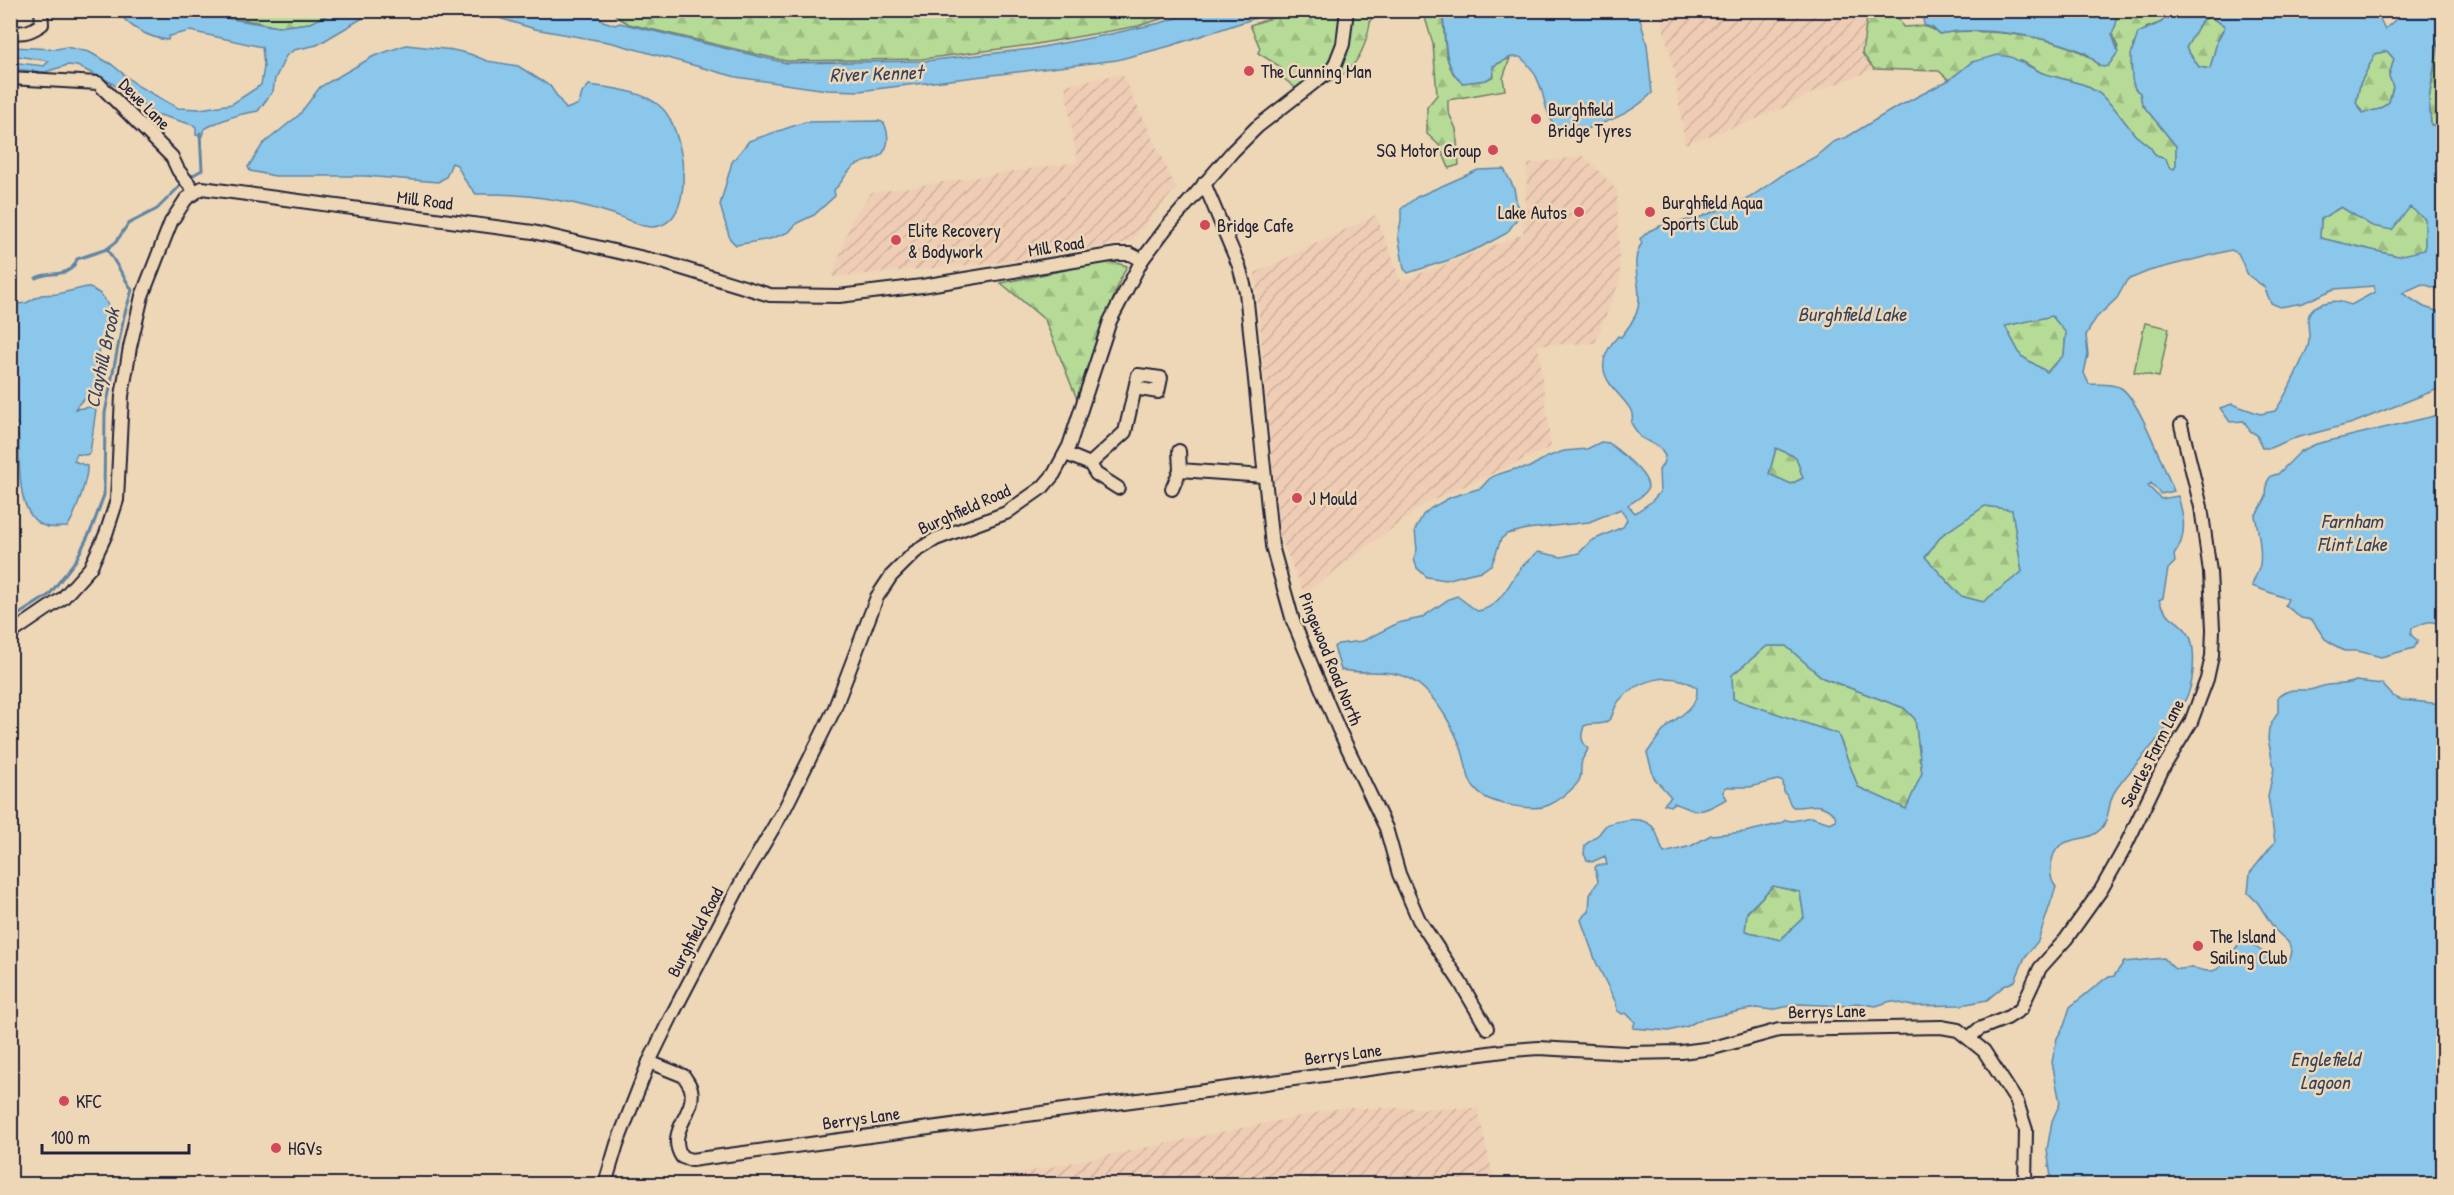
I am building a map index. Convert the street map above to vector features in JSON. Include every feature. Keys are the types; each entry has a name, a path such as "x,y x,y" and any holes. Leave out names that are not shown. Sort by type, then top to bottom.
{"street":[{"path":"10,31 19,33 34,30 42,24 41,10"},
{"name":"Burghfield Road","path":"605,1185 617,1144 650,1062 672,1015 742,881 785,808 830,717 867,620 882,590 903,564 925,545 1006,513 1043,487 1066,454 1110,321 1142,260 1204,183 1257,127 1334,67 1343,44 1347,10"},
{"name":"Dewe Lane","path":"10,78 98,83 172,157 180,174 195,192"},
{"name":"Pingewood Road North","path":"1204,183 1239,266 1246,292 1272,546 1293,621 1312,669 1386,828 1399,874 1419,920 1460,982 1481,1025"},
{"name":"Mill Road","path":"195,192 202,188 533,232 665,263 770,295 849,295 922,286 1117,254 1130,254 1142,260"},
{"path":"10,634 63,598 90,567 106,534 117,500 122,396 142,296 171,222 186,199 195,192"},
{"path":"1090,464 1125,432 1135,388"},
{"name":"Searles Farm Lane","path":"1970,1037 1979,1029 2007,1018 2021,1009 2040,968 2066,939 2101,890 2123,851 2163,768 2191,722 2207,679 2212,656 2213,629 2210,572 2200,507 2181,425"},
{"path":"1172,489 1180,470 1179,451"},
{"path":"1066,454 1090,464 1096,474 1118,488"},
{"path":"1180,470 1264,476"},
{"name":"Berrys Lane","path":"650,1062 684,1076 692,1089 691,1100 676,1138 677,1150 682,1157 692,1160 1512,1050 1539,1048 1626,1053 1681,1052 1713,1048 1779,1030 1941,1027 1958,1030 1970,1037 2000,1072 2017,1102 2026,1130 2025,1185"}],"shaded area":[{"path":"1659,11 1868,11 1862,53 1874,69 1812,93 1746,123 1685,144 1674,70"},
{"path":"1122,74 1176,188 1130,242 1003,262 832,277 852,219 871,193 1077,162 1065,85"},
{"path":"1584,156 1617,190 1620,280 1595,343 1538,345 1551,447 1425,504 1304,594 1279,534 1255,273 1376,215 1401,281 1523,234 1528,164"},
{"path":"1340,1108 1477,1108 1495,1184 967,1184"}],"green space":[{"path":"144,11 336,11 310,23 278,27 246,20 155,17"},
{"path":"612,11 1187,11 1138,26 1031,45 922,59 786,61 629,24"},
{"path":"1294,11 1372,11 1365,43 1359,56 1342,75 1330,82 1297,89 1278,74 1281,67 1258,53 1260,48 1250,25"},
{"path":"1423,11 1442,11 1447,60 1455,76 1462,83 1486,80 1494,76 1493,66 1510,58 1503,78 1505,90 1448,100 1448,111 1456,129 1459,165 1449,168 1440,146 1427,134 1427,107 1437,95 1433,44"},
{"path":"1868,11 1895,11 1903,27 1927,27 1939,34 1975,31 2048,41 2070,47 2099,66 2118,47 2112,34 2117,11 2166,11 2162,22 2146,28 2133,45 2131,68 2135,89 2140,93 2142,104 2176,146 2174,170 2169,167 2166,159 2156,156 2150,147 2135,135 2100,94 2085,85 2042,73 2022,61 1972,62 1949,80 1939,71 1874,69 1862,53"},
{"path":"2210,17 2225,26 2217,42 2210,69 2199,67 2186,48 2202,20"},
{"path":"2443,18 2443,126 2431,125 2429,99"},
{"path":"2387,51 2394,59 2389,76 2393,87 2389,102 2380,109 2363,113 2356,103 2360,84 2375,54"},
{"path":"2341,207 2372,225 2410,207 2426,219 2425,251 2398,256 2320,238 2321,219"},
{"path":"1109,261 1127,266 1077,399 1045,320 1001,283"},
{"path":"2052,316 2066,332 2064,355 2047,372 2021,356 2005,326"},
{"path":"2145,323 2169,328 2159,377 2134,372"},
{"path":"1776,448 1796,457 1803,478 1791,484 1769,474"},
{"path":"1985,506 2012,509 2022,572 1983,602 1961,596 1925,557 1942,535"},
{"path":"1767,646 1786,646 1823,678 1904,708 1915,719 1922,773 1906,809 1858,787 1838,734 1733,699 1732,675"},
{"path":"1773,886 1800,892 1804,917 1780,940 1745,931 1747,913"}],"water":[{"name":"River Kennet","path":"559,10 598,16 603,21 615,25 620,23 786,63 925,61 1031,49 1160,23 1199,11 1277,11 1170,46 1117,60 859,91 827,90 736,77 613,43 535,29 476,11"},
{"path":"118,11 144,11 151,16 161,17 192,12 278,27 310,23 336,11 385,11 366,16 317,45 294,50 286,56 275,79 273,91 258,111 217,122 204,129 202,136 196,135 196,127 193,125 153,113 110,82 77,66 68,65 45,72 11,69 11,62 44,66 49,61 11,55 11,47 57,49 66,47 89,52 111,64 138,86 178,108 200,109 232,104 261,85 264,67 262,47 190,31 169,36 168,40 161,39 133,27"},
{"path":"1442,11 1638,11 1647,45 1652,93 1634,108 1615,118 1574,134 1564,131 1552,121 1536,76 1520,57 1511,57 1493,66 1493,76 1486,80 1463,83 1451,68 1448,59"},
{"path":"1922,11 2117,11 2112,34 2118,52 2108,66 2103,67 2085,53 2033,37 1973,31 1939,34 1933,28 1924,25"},
{"name":"Burghfield Lake","path":"2166,11 2376,11 2385,29 2405,11 2443,11 2429,99 2431,125 2443,126 2443,290 2422,284 2402,293 2424,307 2443,313 2443,387 2353,423 2292,439 2270,448 2262,448 2257,435 2250,431 2244,421 2230,422 2220,408 2232,404 2260,414 2275,411 2289,389 2307,349 2308,317 2311,311 2331,301 2351,305 2375,292 2374,286 2334,289 2303,303 2280,307 2271,303 2264,287 2248,275 2238,253 2231,250 2149,271 2127,280 2117,298 2096,318 2086,335 2088,355 2084,373 2089,384 2117,386 2128,395 2143,420 2174,491 2161,494 2151,483 2148,486 2161,499 2178,496 2184,526 2183,534 2174,555 2175,562 2168,569 2163,598 2159,600 2168,615 2184,628 2190,637 2193,655 2192,679 2188,693 2171,722 2115,791 2101,829 2094,834 2064,843 2058,848 2051,866 2051,875 2056,887 2038,941 2025,957 2015,981 2004,986 1987,1000 1961,1005 1912,1006 1891,1001 1876,1006 1856,1003 1842,1006 1798,1004 1772,1010 1756,1008 1740,1011 1699,1020 1688,1026 1669,1031 1633,1028 1635,1022 1626,1013 1622,1014 1617,1010 1581,920 1589,912 1590,895 1598,881 1595,868 1597,865 1607,865 1605,856 1592,862 1587,860 1584,854 1585,845 1606,825 1625,820 1639,820 1651,825 1664,853 1691,846 1711,835 1745,832 1779,824 1786,820 1811,817 1830,823 1836,820 1835,815 1824,807 1815,805 1793,807 1784,792 1783,782 1778,780 1750,787 1726,787 1723,792 1727,799 1701,810 1674,803 1670,806 1664,804 1671,797 1654,778 1647,753 1664,730 1691,706 1697,695 1697,688 1687,682 1666,678 1645,683 1626,694 1618,702 1607,721 1584,726 1582,738 1588,748 1582,760 1580,777 1578,783 1563,796 1542,807 1532,808 1500,803 1482,795 1473,786 1451,726 1436,702 1424,689 1404,676 1384,672 1341,670 1334,647 1338,644 1363,641 1398,623 1421,618 1457,596 1477,611 1484,609 1501,597 1521,567 1538,552 1562,557 1579,553 1591,541 1623,527 1627,520 1621,509 1589,522 1527,529 1507,534 1501,539 1492,564 1482,571 1446,580 1427,577 1417,568 1414,559 1417,550 1415,530 1423,515 1451,497 1481,488 1496,475 1515,469 1528,468 1547,457 1564,451 1587,449 1601,442 1609,443 1645,478 1648,485 1647,490 1628,505 1635,513 1651,502 1660,492 1659,470 1665,456 1660,448 1640,437 1631,423 1632,414 1628,405 1606,378 1604,366 1607,352 1618,336 1621,337 1637,312 1639,291 1636,258 1642,243 1640,239 1649,231 1660,226 1698,218 1749,198 1784,174 1815,157 1833,142 1847,137 1949,80 1972,62 1998,55 2011,57 2042,73 2085,85 2100,94 2135,135 2150,147 2156,156 2166,159 2169,167 2174,169 2176,146 2142,104 2140,93 2135,89 2132,79 2131,55 2138,33 2162,22","holes":["2210,17 2225,26 2217,42 2210,69 2199,67 2186,48 2202,20","2387,51 2394,59 2389,76 2393,87 2389,102 2380,109 2363,113 2356,103 2360,84 2375,54","2341,207 2372,226 2392,230 2410,207 2425,219 2425,250 2398,256 2320,238 2321,219","2052,316 2066,333 2064,355 2047,372 2021,356 2005,326","1776,448 1796,457 1803,478 1791,484 1769,474","1985,506 2012,510 2022,572 1983,602 1961,596 1925,557 1942,535","1767,646 1786,646 1823,678 1904,708 1915,719 1922,773 1906,809 1858,787 1838,734 1733,699 1732,675","1773,886 1800,892 1804,917 1780,940 1745,931 1747,912"]},
{"path":"406,45 453,50 487,61 518,66 550,86 566,109 579,104 582,93 589,85 628,91 655,102 670,119 681,152 682,190 679,206 671,219 659,226 648,227 616,215 564,202 529,196 476,194 457,165 452,163 446,177 438,182 365,176 275,176 250,171 248,167 263,144 299,115 320,87 374,56"},
{"path":"879,121 884,123 888,139 883,153 852,168 834,190 835,196 814,215 797,223 789,232 770,239 736,245 730,239 720,205 732,162 749,141 805,122"},
{"path":"1504,169 1514,188 1519,216 1507,233 1449,260 1408,273 1404,269 1398,235 1401,209 1417,197 1478,170"},
{"path":"87,287 104,298 109,310 110,324 99,353 99,376 96,385 92,393 75,409 91,407 96,409 90,453 77,454 74,461 87,466 87,472 74,515 67,527 48,527 36,521 23,499 19,467 18,425 11,418 11,302 26,303 41,295"},
{"name":"Farnham Flint Lake","path":"2443,414 2443,626 2431,622 2412,628 2411,635 2418,641 2414,648 2381,657 2358,651 2344,651 2325,639 2312,620 2301,618 2285,605 2288,599 2252,586 2260,559 2255,516 2266,497 2267,482 2271,476 2278,474 2301,451 2316,444"},
{"path":"2443,632 2443,642 2436,640"},
{"name":"Englefield Lagoon","path":"2356,681 2382,684 2393,696 2401,700 2443,704 2443,1184 2052,1184 2047,1150 2052,1121 2060,1103 2052,1062 2057,1038 2064,1026 2070,1007 2106,978 2114,976 2124,962 2164,958 2177,969 2192,968 2211,971 2221,966 2245,939 2273,957 2290,959 2292,951 2288,942 2275,930 2258,903 2248,893 2250,873 2275,842 2268,796 2274,768 2268,739 2269,728 2278,712 2278,697 2286,692"}],"waterway":[{"name":"Clayhill Brook","path":"188,178 202,170 200,133"},
{"name":"Clayhill Brook","path":"10,620 49,595 76,560 92,528 104,495 105,413 124,316 132,290 107,249 116,242 128,224 157,209 183,183"},
{"path":"36,278 70,270 77,259 107,249"}],"place":[{"name":"The Cunning Man","path":"1249,71"},
{"name":"Burghfield Bridge Tyres","path":"1536,119"},
{"name":"SQ Motor Group","path":"1493,150"},
{"name":"Lake Autos","path":"1579,212"},
{"name":"Burghfield Aqua Sports Club","path":"1650,212"},
{"name":"Bridge Cafe","path":"1205,225"},
{"name":"Elite Recovery & Bodywork","path":"896,240"},
{"name":"J Mould","path":"1297,498"},
{"name":"The Island Sailing Club","path":"2198,946"},
{"name":"KFC","path":"64,1101"},
{"name":"HGVs","path":"276,1148"}]}
